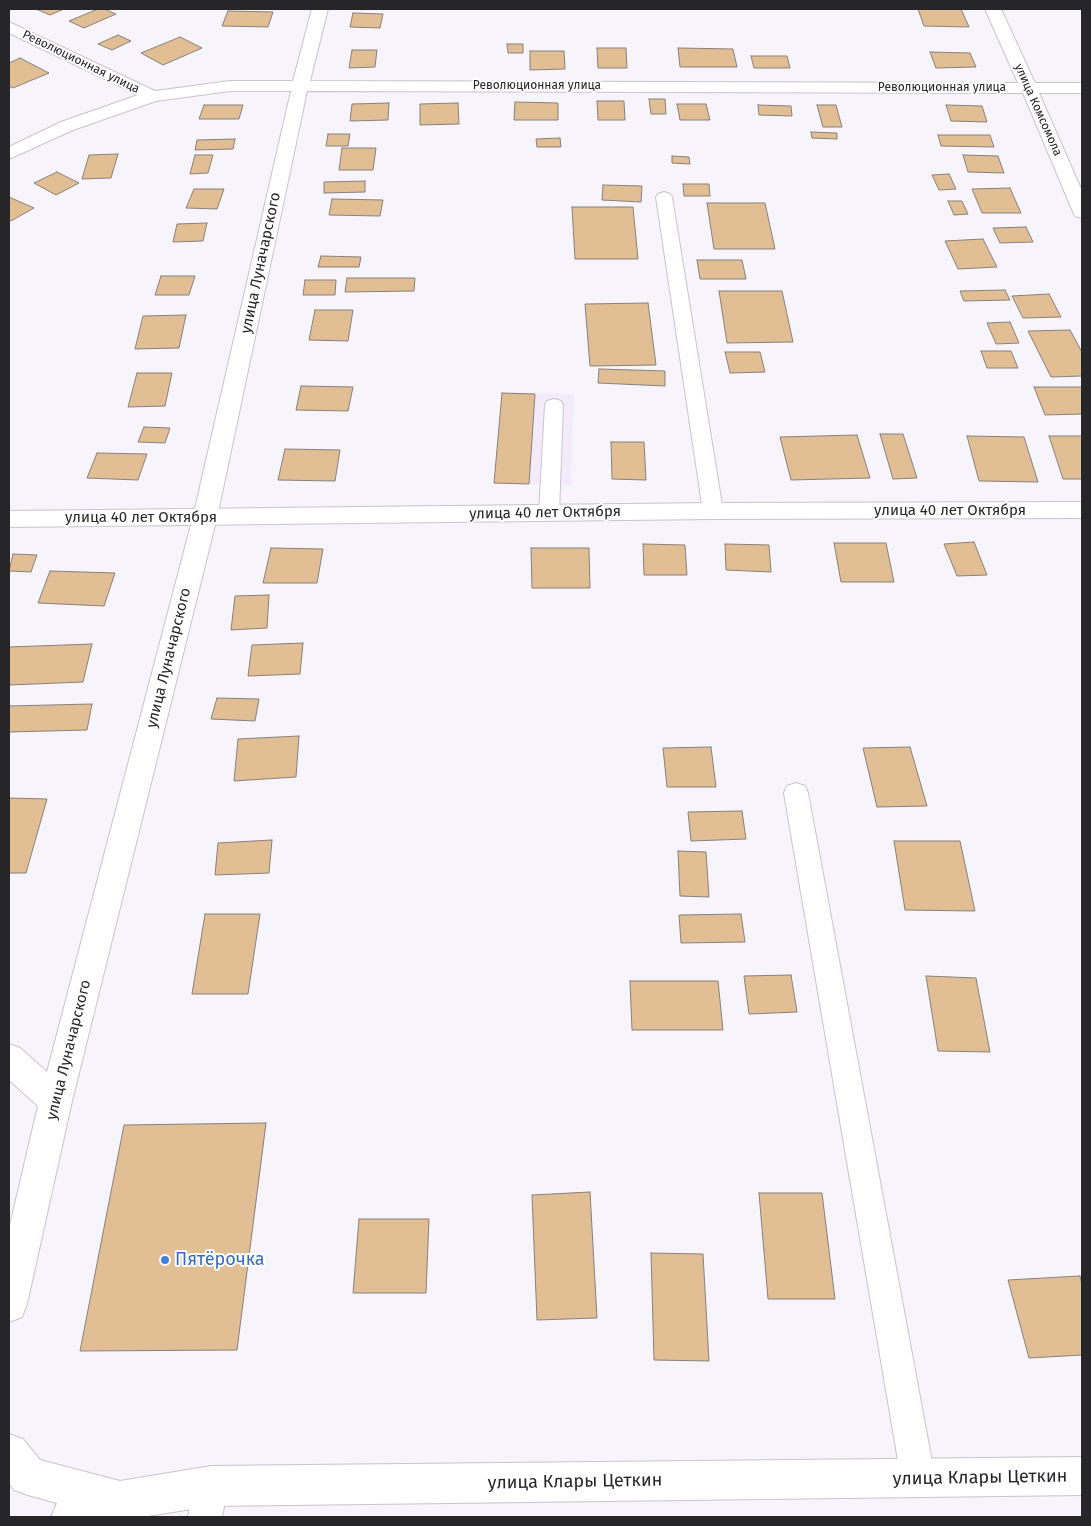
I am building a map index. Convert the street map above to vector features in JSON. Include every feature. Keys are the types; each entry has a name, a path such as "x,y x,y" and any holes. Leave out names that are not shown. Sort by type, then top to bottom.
{"street":[{"name":"улица Луначарского","path":"9,1304 56,1100 205,518 300,86 320,9"},
{"name":"улица Комсомола","path":"993,9 1030,88 1082,212"},
{"name":"Революционная улица","path":"9,27 153,96 230,86 1082,88"},
{"path":"9,154 67,126 153,96"},
{"name":"улица 40 лет Октября","path":"9,519 712,511 1082,510"},
{"path":"9,1059 56,1100"},
{"path":"9,1453 28,1476 120,1501"},
{"name":"улица Клары Цеткин","path":"70,1517 120,1501 208,1502 918,1478 1082,1476"}],"lane":[{"path":"664,197 712,511"},
{"path":"549,513 554,405"},
{"path":"796,793 918,1478"}],"shaded area":[{"path":"502,393 574,394 571,485 494,483"}],"building":[{"path":"36,9 64,9 50,15"},
{"path":"98,9 104,9 116,14 84,28 69,21"},
{"path":"918,9 961,9 969,27 924,26"},
{"path":"228,11 273,12 268,27 222,26"},
{"path":"353,13 383,14 380,28 350,27"},
{"path":"118,35 131,41 112,50 98,44"},
{"path":"180,37 202,48 163,65 141,53"},
{"path":"507,44 523,44 523,53 508,53"},
{"path":"597,48 626,48 627,68 598,68"},
{"path":"678,48 733,49 737,67 680,67"},
{"path":"352,50 377,50 375,67 349,68"},
{"path":"530,51 564,51 565,69 530,70"},
{"path":"930,52 970,53 976,67 936,68"},
{"path":"751,56 787,56 790,68 754,68"},
{"path":"20,58 49,73 13,88 9,86 9,63"},
{"path":"649,99 665,99 666,114 651,114"},
{"path":"597,101 624,101 625,120 598,120"},
{"path":"515,102 558,103 558,120 514,120"},
{"path":"389,103 388,120 350,121 352,104"},
{"path":"458,103 459,124 420,125 420,104"},
{"path":"677,104 706,104 710,120 680,120"},
{"path":"204,105 243,105 239,119 199,119"},
{"path":"758,105 791,106 792,116 759,115"},
{"path":"817,105 836,105 842,127 823,127"},
{"path":"946,105 982,106 987,122 951,121"},
{"path":"811,132 837,133 837,139 812,138"},
{"path":"328,134 350,134 348,146 326,146"},
{"path":"938,135 990,135 994,147 941,146"},
{"path":"560,138 561,147 537,147 536,139"},
{"path":"235,139 233,149 195,150 197,140"},
{"path":"342,148 376,148 373,170 339,170"},
{"path":"118,154 111,178 82,179 89,155"},
{"path":"195,155 213,155 208,173 190,174"},
{"path":"963,155 998,156 1004,173 968,172"},
{"path":"672,156 689,157 690,164 672,163"},
{"path":"57,172 79,183 56,195 34,183"},
{"path":"949,174 956,189 939,190 932,175"},
{"path":"365,181 365,192 324,193 324,182"},
{"path":"683,184 709,184 710,196 684,196"},
{"path":"603,185 642,186 641,202 602,200"},
{"path":"1010,188 1021,213 982,213 972,189"},
{"path":"194,189 224,189 217,209 186,208"},
{"path":"9,197 34,208 11,221 9,220"},
{"path":"332,199 383,200 380,216 329,215"},
{"path":"948,201 962,201 968,214 954,215"},
{"path":"707,203 765,203 775,249 714,249"},
{"path":"572,207 633,207 638,259 575,259"},
{"path":"207,223 203,241 173,242 177,224"},
{"path":"1026,227 1033,242 1000,243 993,228"},
{"path":"983,239 997,267 958,269 945,241"},
{"path":"321,256 361,257 359,267 318,267"},
{"path":"697,260 742,260 746,279 700,279"},
{"path":"161,276 195,276 189,295 155,295"},
{"path":"347,278 415,278 414,291 345,292"},
{"path":"305,280 336,280 335,295 303,295"},
{"path":"1005,290 1010,300 964,301 960,291"},
{"path":"719,291 782,291 793,342 727,343"},
{"path":"1049,294 1061,317 1023,318 1012,296"},
{"path":"648,303 656,365 590,366 585,304"},
{"path":"315,310 353,310 348,341 309,340"},
{"path":"186,315 179,348 135,349 143,316"},
{"path":"1010,322 1019,343 996,344 987,323"},
{"path":"1070,330 1082,352 1082,376 1051,377 1028,331"},
{"path":"981,351 1011,351 1018,368 987,368"},
{"path":"725,352 760,352 765,372 730,373"},
{"path":"599,369 665,371 665,386 598,383"},
{"path":"137,373 172,373 165,406 128,407"},
{"path":"301,386 353,387 348,411 296,410"},
{"path":"1034,387 1082,387 1082,414 1045,415"},
{"path":"502,393 535,394 529,484 494,483"},
{"path":"144,427 170,428 165,443 138,442"},
{"path":"880,434 903,434 917,478 893,479"},
{"path":"857,435 870,478 791,480 780,437"},
{"path":"967,436 1024,437 1038,482 979,481"},
{"path":"1049,436 1082,436 1082,479 1063,479"},
{"path":"611,442 644,442 646,480 612,479"},
{"path":"285,449 340,450 335,481 278,480"},
{"path":"97,453 147,454 138,480 87,478"},
{"path":"974,542 987,575 957,576 944,544"},
{"path":"834,543 886,543 894,582 841,582"},
{"path":"643,544 685,545 687,575 644,575"},
{"path":"725,544 769,545 771,572 726,570"},
{"path":"271,548 323,549 317,583 263,583"},
{"path":"531,548 589,548 590,588 532,588"},
{"path":"13,554 37,555 31,572 9,571"},
{"path":"50,571 115,573 104,606 38,603"},
{"path":"269,595 267,628 231,630 235,596"},
{"path":"303,643 300,674 248,676 252,645"},
{"path":"92,644 83,682 9,685 9,647"},
{"path":"217,698 259,699 255,721 211,719"},
{"path":"92,704 87,730 9,732 9,706"},
{"path":"299,736 296,777 234,781 238,739"},
{"path":"711,747 716,787 667,787 663,748"},
{"path":"910,747 927,806 877,807 863,748"},
{"path":"9,798 47,799 26,873 9,873"},
{"path":"742,811 746,839 691,841 688,812"},
{"path":"272,840 269,873 215,875 218,843"},
{"path":"894,841 960,841 975,911 905,910"},
{"path":"678,851 706,852 709,897 680,896"},
{"path":"205,914 260,914 248,994 192,994"},
{"path":"741,914 745,942 681,943 679,915"},
{"path":"791,975 797,1012 749,1014 744,976"},
{"path":"926,976 976,978 990,1052 938,1051"},
{"path":"630,981 718,981 723,1030 632,1030"},
{"path":"266,1123 237,1350 80,1351 124,1125"},
{"path":"590,1192 597,1318 537,1320 532,1195"},
{"path":"759,1193 822,1193 835,1299 768,1299"},
{"path":"359,1219 429,1219 426,1293 353,1293"},
{"path":"651,1253 703,1254 709,1361 654,1360"},
{"path":"1080,1276 1082,1285 1082,1355 1029,1358 1008,1280"}],"place":[{"name":"Пятёрочка","path":"165,1260"}]}
